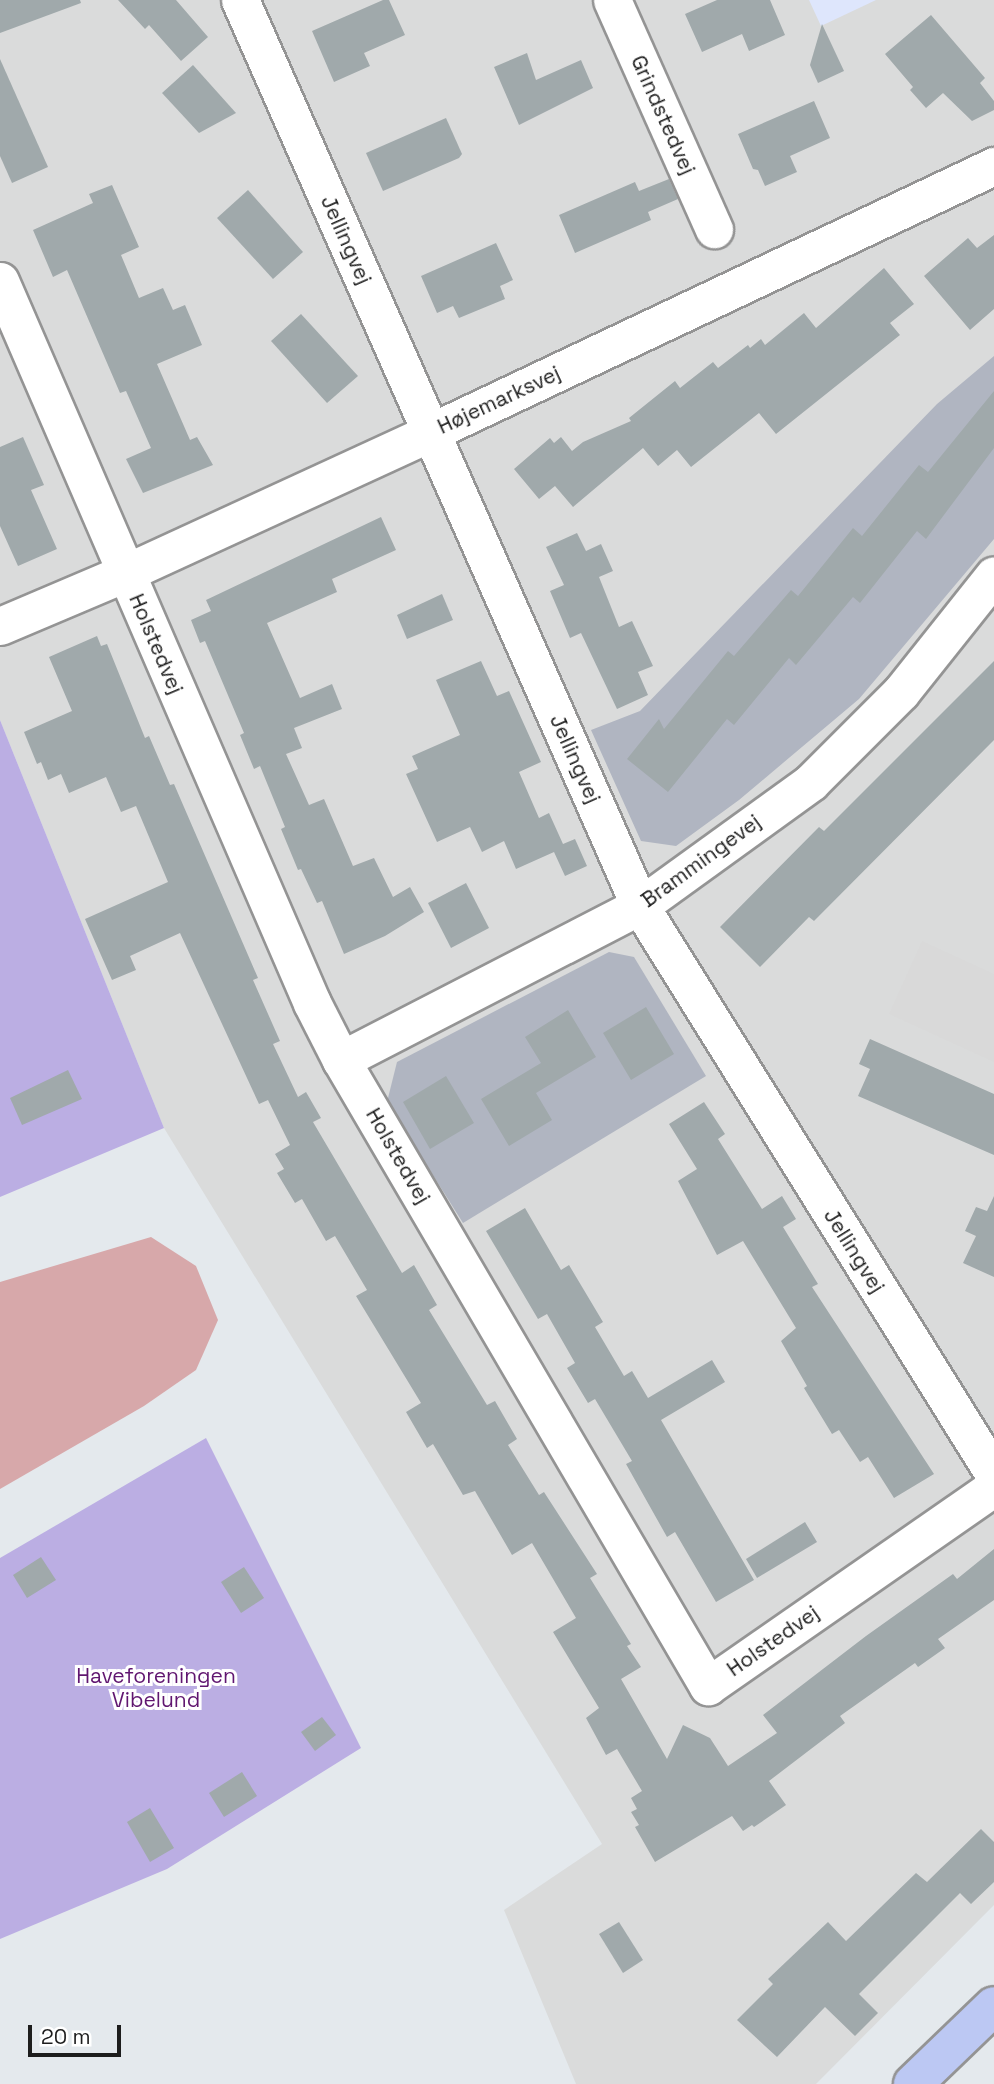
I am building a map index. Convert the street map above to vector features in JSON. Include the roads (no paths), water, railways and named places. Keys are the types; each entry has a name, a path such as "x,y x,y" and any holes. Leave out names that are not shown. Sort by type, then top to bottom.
{"main road":[{"path":"913,2084 994,2006"}],"street":[{"name":"Jellingvej","path":"240,0 640,906 994,1474"},
{"name":"Grindstedvej","path":"612,0 714,229"},
{"name":"Højemarksvej","path":"0,626 125,573 431,432 994,166"},
{"name":"Holstedvej","path":"0,281 312,1003 341,1060 708,1686 994,1487"},
{"name":"Brammingevej","path":"341,1060 640,906 811,782 901,692 994,575"}],"park label":[{"name":"Haveforeningen Vibelund","path":"156,1688"}]}
